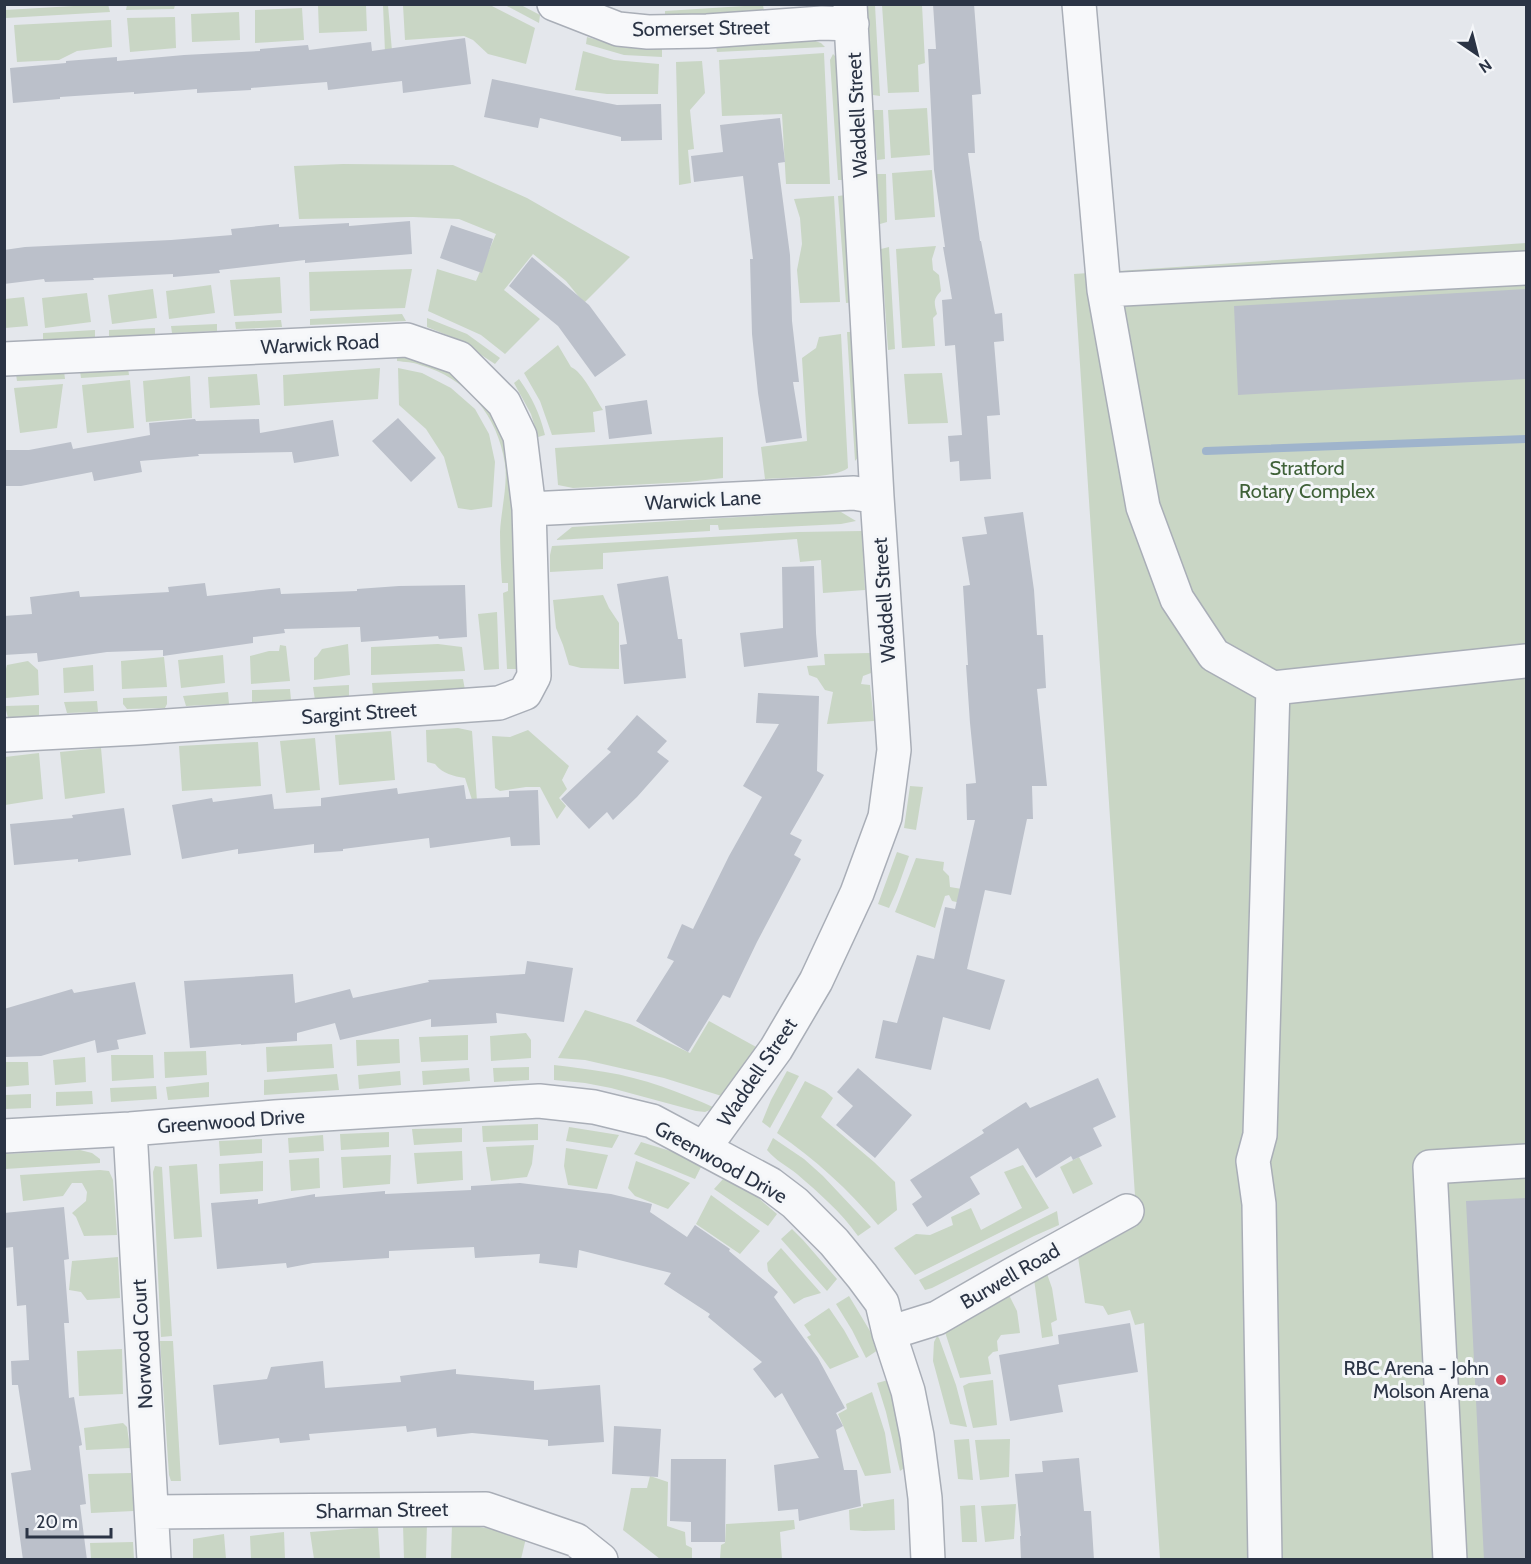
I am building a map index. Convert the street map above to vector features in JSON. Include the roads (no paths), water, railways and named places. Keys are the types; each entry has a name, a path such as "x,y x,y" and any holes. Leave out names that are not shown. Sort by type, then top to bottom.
{"street":[{"name":"Somerset Street","path":"554,4 618,29 648,32 707,32 822,23 851,14"},
{"path":"1079,4 1104,290 1143,507 1177,599 1214,655 1273,688 1527,661"},
{"name":"Waddell Street","path":"704,1148 776,1049 816,981 857,892 885,818 894,750 877,496 851,14"},
{"path":"1104,290 1527,268"},
{"name":"Warwick Road","path":"4,359 407,340 459,358 504,404 520,436 529,509"},
{"name":"Warwick Lane","path":"529,509 854,493 877,496"},
{"name":"Sargint Street","path":"4,735 150,728 498,703 525,693 534,676 529,509"},
{"path":"1265,1560 1259,1204 1253,1161 1260,1135 1273,688"},
{"name":"Greenwood Drive","path":"4,1136 539,1101 594,1107 652,1121 770,1184 795,1203 834,1242 882,1303 908,1391 917,1437 925,1498 928,1560"},
{"name":"Norwood Court","path":"130,1129 154,1560"},
{"path":"1450,1560 1430,1167 1527,1161"},
{"name":"Burwell Road","path":"889,1333 937,1318 1127,1211"},
{"name":"Sharman Street","path":"152,1512 486,1509 576,1540 601,1560"}],"waterway":[{"path":"1206,451 1526,439"}],"place":[{"name":"RBC Arena - John Molson Arena","path":"1501,1380"}],"park label":[{"name":"Stratford Rotary Complex","path":"1307,480"}]}
